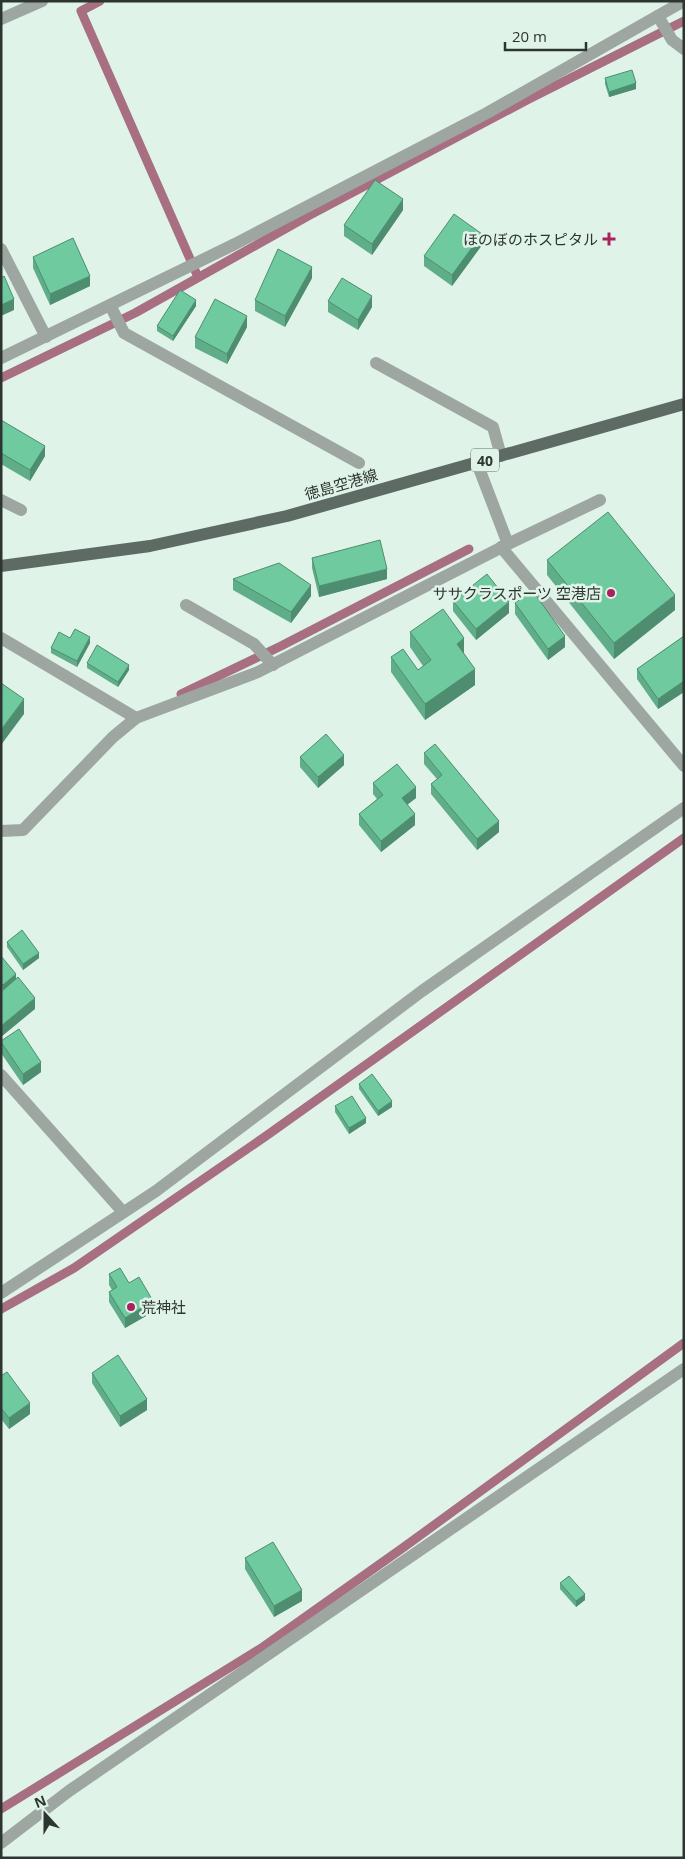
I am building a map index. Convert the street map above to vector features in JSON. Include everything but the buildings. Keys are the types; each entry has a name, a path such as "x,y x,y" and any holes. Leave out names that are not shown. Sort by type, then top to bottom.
{"main road":[{"name":"徳島空港線","path":"1,566 150,546 267,521 682,407"}],"street":[{"path":"1,19 42,1"},
{"path":"1,358 235,244 487,113 684,1"},
{"path":"658,16 672,40 684,49"},
{"path":"1,249 46,336"},
{"path":"110,305 124,333 359,463"},
{"path":"376,363 492,427 501,456"},
{"path":"478,463 504,545 684,766"},
{"path":"1,500 21,510"},
{"path":"1,831 22,830 113,737 136,718 273,665 504,545 600,500"},
{"path":"186,605 254,644 273,665"},
{"path":"1,638 136,718"},
{"path":"1,1294 156,1191 422,991 684,808"},
{"path":"1,1075 123,1212"},
{"path":"1,1843 69,1791 684,1369"}],"waterway":[{"path":"100,1 81,11 198,277"},
{"path":"1,378 135,313 308,216 527,100 684,21"},
{"path":"181,694 281,646 469,549"},
{"path":"1,1309 74,1268 266,1136 684,838"},
{"path":"1,1809 263,1647 684,1343"}],"place":[{"name":"ほのぼのホスピタル","path":"609,239"},
{"name":"ササクラスポーツ 空港店","path":"611,593"},
{"name":"荒神社","path":"131,1307"}]}
